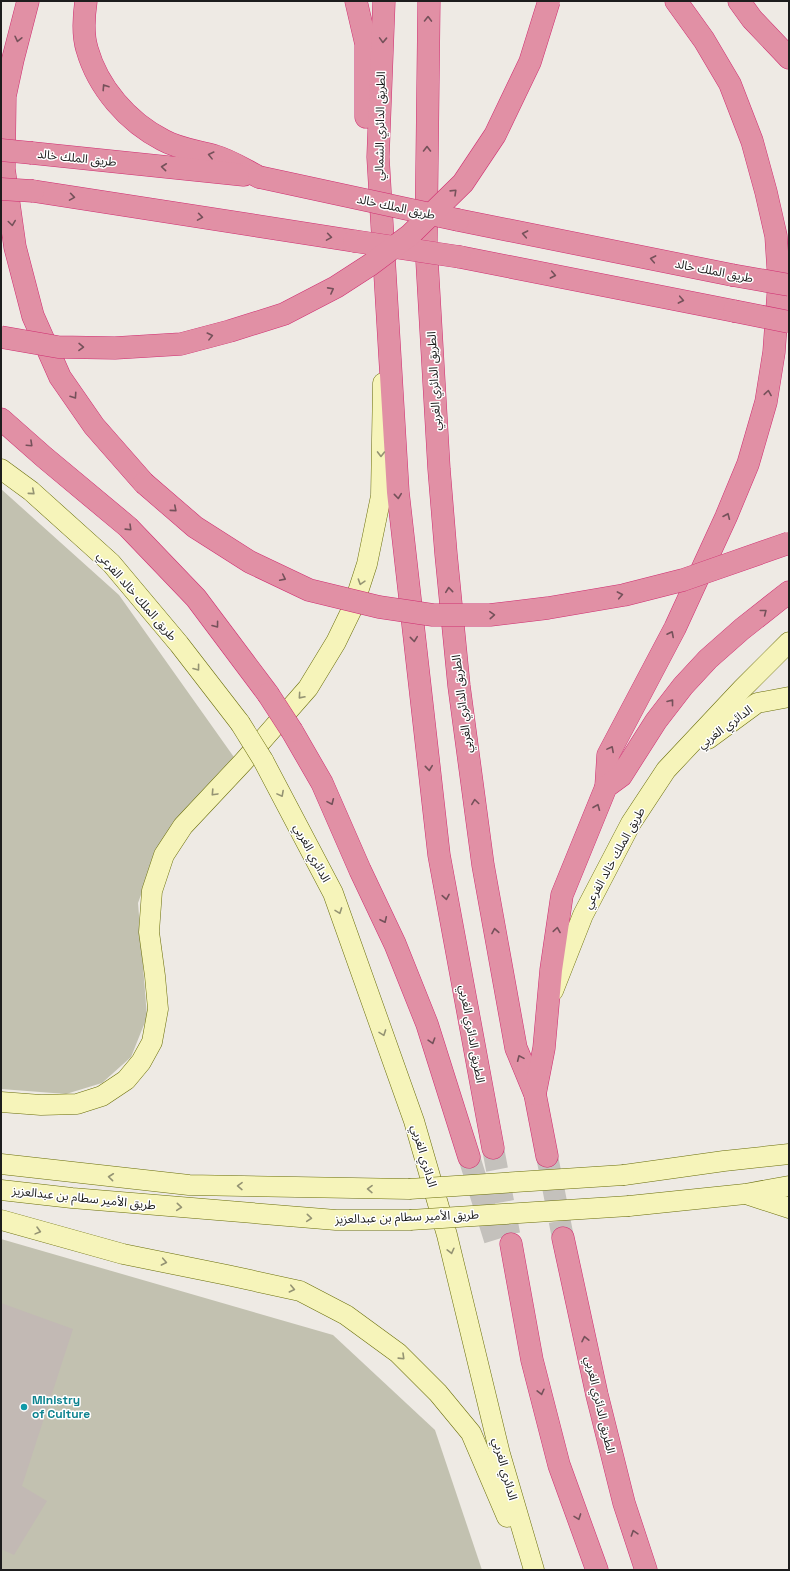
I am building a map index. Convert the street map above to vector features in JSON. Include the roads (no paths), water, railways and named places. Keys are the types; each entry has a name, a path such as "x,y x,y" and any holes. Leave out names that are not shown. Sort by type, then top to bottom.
{"highway":[{"path":"28,1 23,16 5,96 4,169 16,247 33,316 60,376 94,426 144,483 195,527 250,562 309,590 378,607 433,614 490,615 548,608 624,595 683,580 789,543"},
{"path":"86,1 84,14 87,48 98,77 118,106 145,128 163,140 183,148 217,156 259,177"},
{"path":"356,1 366,44 365,113 378,157"},
{"name":"الطريق الدائري الشمالي","path":"384,1 378,157 384,275"},
{"name":"الطريق الدائري الغربي","path":"429,1 426,244 439,469 459,686 483,865 516,1048 535,1094 547,1156"},
{"path":"1,338 58,347 115,348 181,344 230,331 284,314 336,287 410,236 463,183 495,135 530,62 549,1"},
{"path":"535,1094 544,1048 551,970 562,895 606,787 608,755 674,628 726,518 748,464 766,402 774,352 779,282 776,236 752,141 730,84 704,40 676,1"},
{"path":"738,1 789,58"},
{"name":"طريق الملك خالد","path":"1,150 259,177 458,220 732,275 789,284"},
{"path":"1,189 33,191 460,257 789,322"},
{"name":"الطريق الدائري الغربي","path":"384,275 398,492 438,855 493,1148"},
{"path":"1,419 128,527 196,598 268,694 292,731 322,783 360,870 396,944 427,1024 469,1157"},
{"path":"606,787 621,776 656,721 683,686 708,659 742,628 789,592"},
{"name":"الطريق الدائري الغربي","path":"563,1238 599,1403 624,1503 646,1570"},
{"path":"503,1242 559,1465 597,1570"}],"street":[{"path":"1,1102 41,1105 77,1104 102,1096 126,1080 141,1062 152,1042 158,1009 149,932 152,891 164,855 183,826 244,762 308,688 336,642 353,607 367,564 380,496 384,275"},
{"name":"طريق الملك خالد الفرعي","path":"1,468 31,491 111,563 180,644 240,723 263,760"},
{"name":"طريق الملك خالد الفرعي","path":"548,1002 583,915 630,823 666,770 742,689 789,642"},
{"name":"الدائري الغربي","path":"666,770 757,703 789,697"},
{"name":"الدائري الغربي","path":"263,760 333,893 414,1121 447,1235 500,1454 534,1570"},
{"path":"724,1161 789,1146"},
{"name":"طريق الأمير سطام بن عبدالعزيز","path":"1,1164 189,1185 409,1189 624,1175 724,1161 789,1154"},
{"name":"طريق الأمير سطام بن عبدالعزيز","path":"1,1190 72,1198 336,1220 410,1220 629,1206 745,1194 789,1186"},
{"path":"745,1194 789,1208"},
{"path":"1,1220 123,1254 300,1291 346,1315 398,1353 438,1393 470,1433 530,1570"}],"tunnel":[{"path":"493,1148 511,1244"},
{"path":"547,1156 563,1238"},
{"path":"469,1157 495,1240"}],"place":[{"name":"Ministry of Culture","path":"24,1407"}]}
